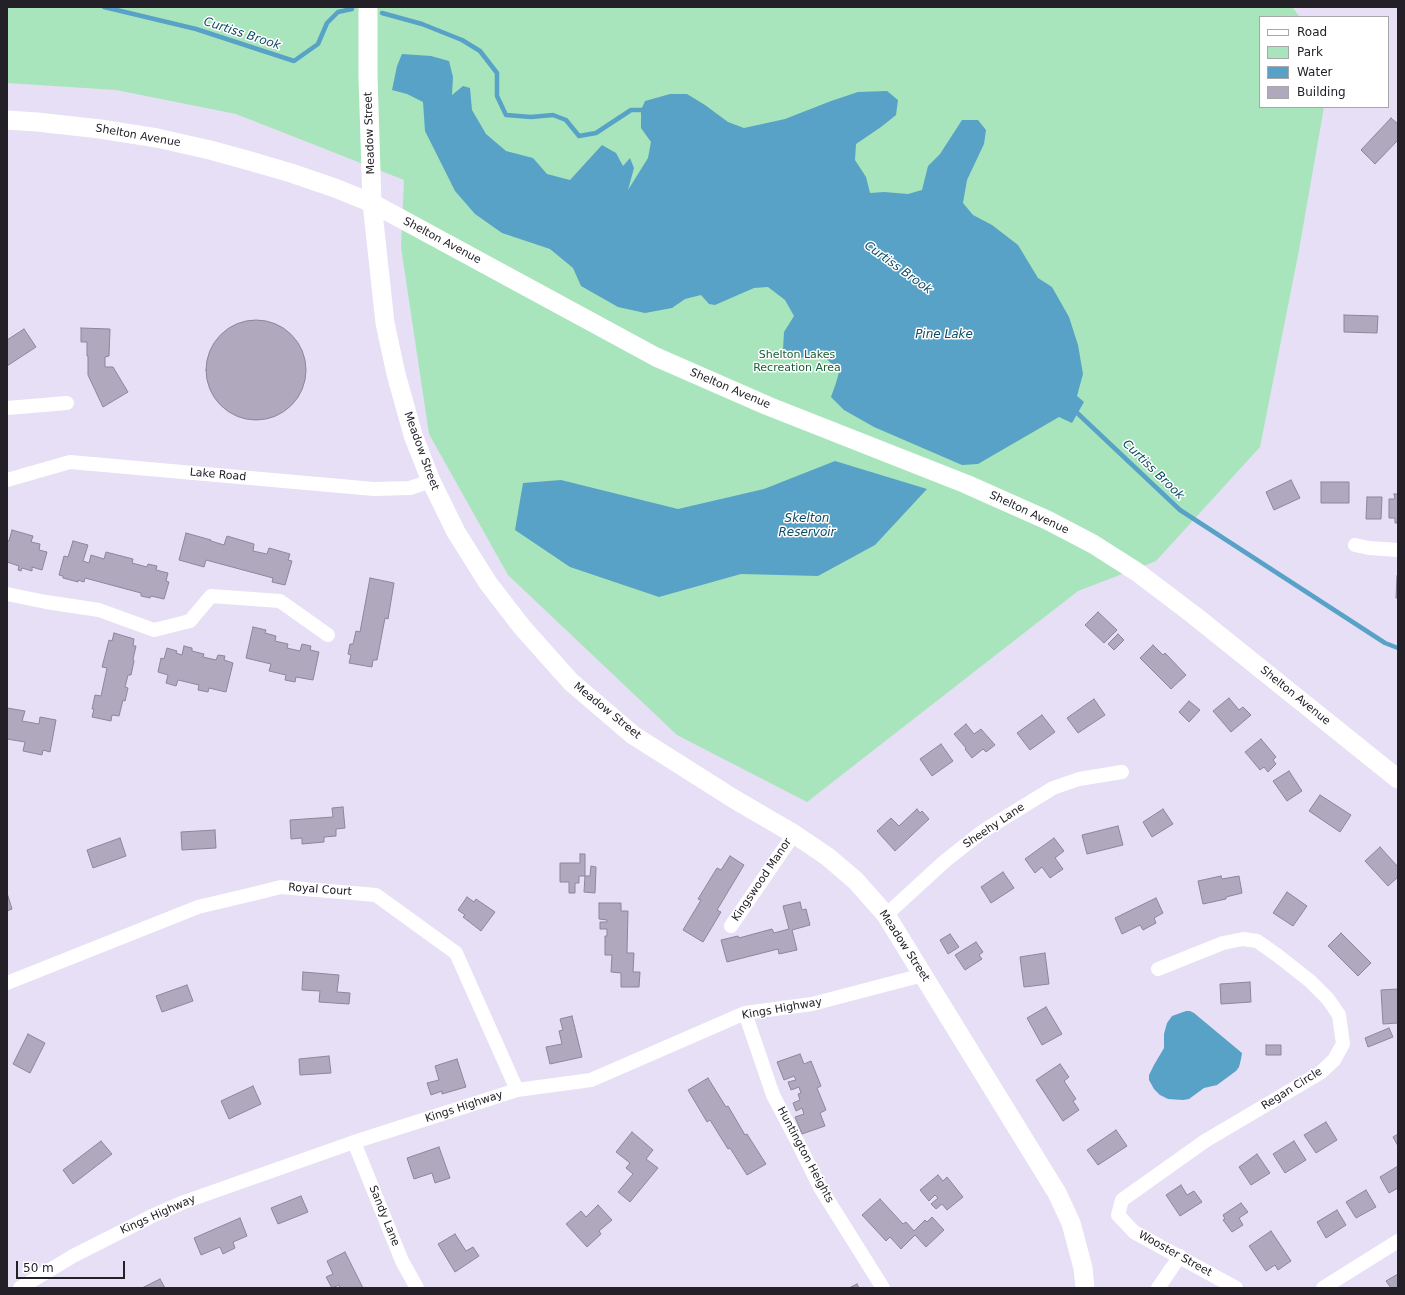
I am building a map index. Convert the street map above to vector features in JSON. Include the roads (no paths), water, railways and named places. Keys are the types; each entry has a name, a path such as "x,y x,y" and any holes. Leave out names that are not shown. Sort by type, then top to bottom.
{"main road":[{"name":"Meadow Street","path":"368,7 368,76 372,203 385,324 396,374 411,427 431,481 456,532 488,583 522,627 571,682 633,734 734,799 794,834 828,857 856,881 886,915 1057,1193 1071,1223 1083,1268 1085,1288"},
{"name":"Shelton Avenue","path":"7,120 100,129 157,138 210,150 291,173 372,203 656,357 768,406 966,484 1047,520 1093,544 1137,572 1398,779"}],"street":[{"path":"7,408 67,402"},
{"name":"Lake Road","path":"7,480 70,462 374,489 410,488 431,481"},
{"path":"1355,545 1369,548 1398,550"},
{"path":"7,594 99,610 154,630 190,621 212,596 280,601 328,635"},
{"name":"Sheehy Lane","path":"886,915 945,861 982,831 1046,792 1078,779 1122,772"},
{"name":"Kingswood Manor","path":"731,926 794,834"},
{"name":"Royal Court","path":"7,983 198,907 268,890 281,887 376,895 456,952 517,1090"},
{"name":"Regan Circle","path":"1118,1215 1122,1200 1199,1146 1320,1073 1334,1060 1343,1044 1339,1015 1328,999 1310,981 1257,941 1243,939 1223,943 1158,969"},
{"name":"Kings Highway","path":"20,1288 73,1256 154,1215 184,1202 354,1142 517,1090 591,1080 745,1013 812,1004 923,975"},
{"name":"Huntington Heights","path":"745,1013 774,1095 790,1128 821,1189 883,1288"},
{"name":"Sandy Lane","path":"354,1142 402,1260 417,1288"},
{"name":"Wooster Street","path":"1118,1215 1134,1232 1236,1288"},
{"path":"1323,1288 1398,1241"},
{"path":"1158,1288 1180,1256"}],"water":[{"name":"Pine Lake","path":"402,54 431,56 449,61 453,77 452,95 463,86 470,88 472,110 486,134 506,151 533,158 547,174 570,180 602,145 616,153 623,166 630,158 634,168 628,190 648,158 651,142 641,128 641,110 645,101 670,94 687,94 728,122 744,128 785,119 858,92 887,91 898,100 896,115 856,144 855,160 866,177 870,193 884,192 908,194 922,190 928,166 940,154 962,120 978,120 986,130 984,144 967,180 963,203 973,215 992,225 1018,245 1038,278 1052,287 1069,317 1078,345 1083,374 1077,396 1084,402 1072,423 1059,417 978,464 962,465 874,427 844,410 831,397 839,372 825,357 815,353 801,358 788,357 783,350 784,332 794,316 785,300 768,287 754,288 715,305 709,304 701,295 685,299 672,308 645,313 618,307 581,286 573,268 550,249 502,233 475,214 455,191 425,131 423,102 407,94 392,90 397,66"},
{"name":"Skelton Reservoir","path":"835,461 927,489 875,545 818,576 741,574 659,597 570,567 515,530 523,483 561,480 678,509 764,489"},
{"path":"1186,1011 1194,1013 1242,1053 1241,1059 1239,1067 1236,1071 1217,1085 1204,1088 1189,1099 1168,1099 1160,1095 1154,1089 1149,1080 1149,1075 1164,1048 1164,1034 1167,1023 1172,1016"}],"waterway":[{"name":"Curtiss Brook","path":"104,7 196,29 294,61 318,44 327,23 338,12 352,9"},
{"name":"Curtiss Brook","path":"382,13 422,24 462,40 480,51 497,73 497,96 506,115 531,117 553,115 566,120 579,136 596,133 631,110 646,111"},
{"name":"Curtiss Brook","path":"1073,409 1180,510 1385,643 1398,648"}],"park label":[{"name":"Shelton Lakes Recreation Area","path":"797,361"}]}
